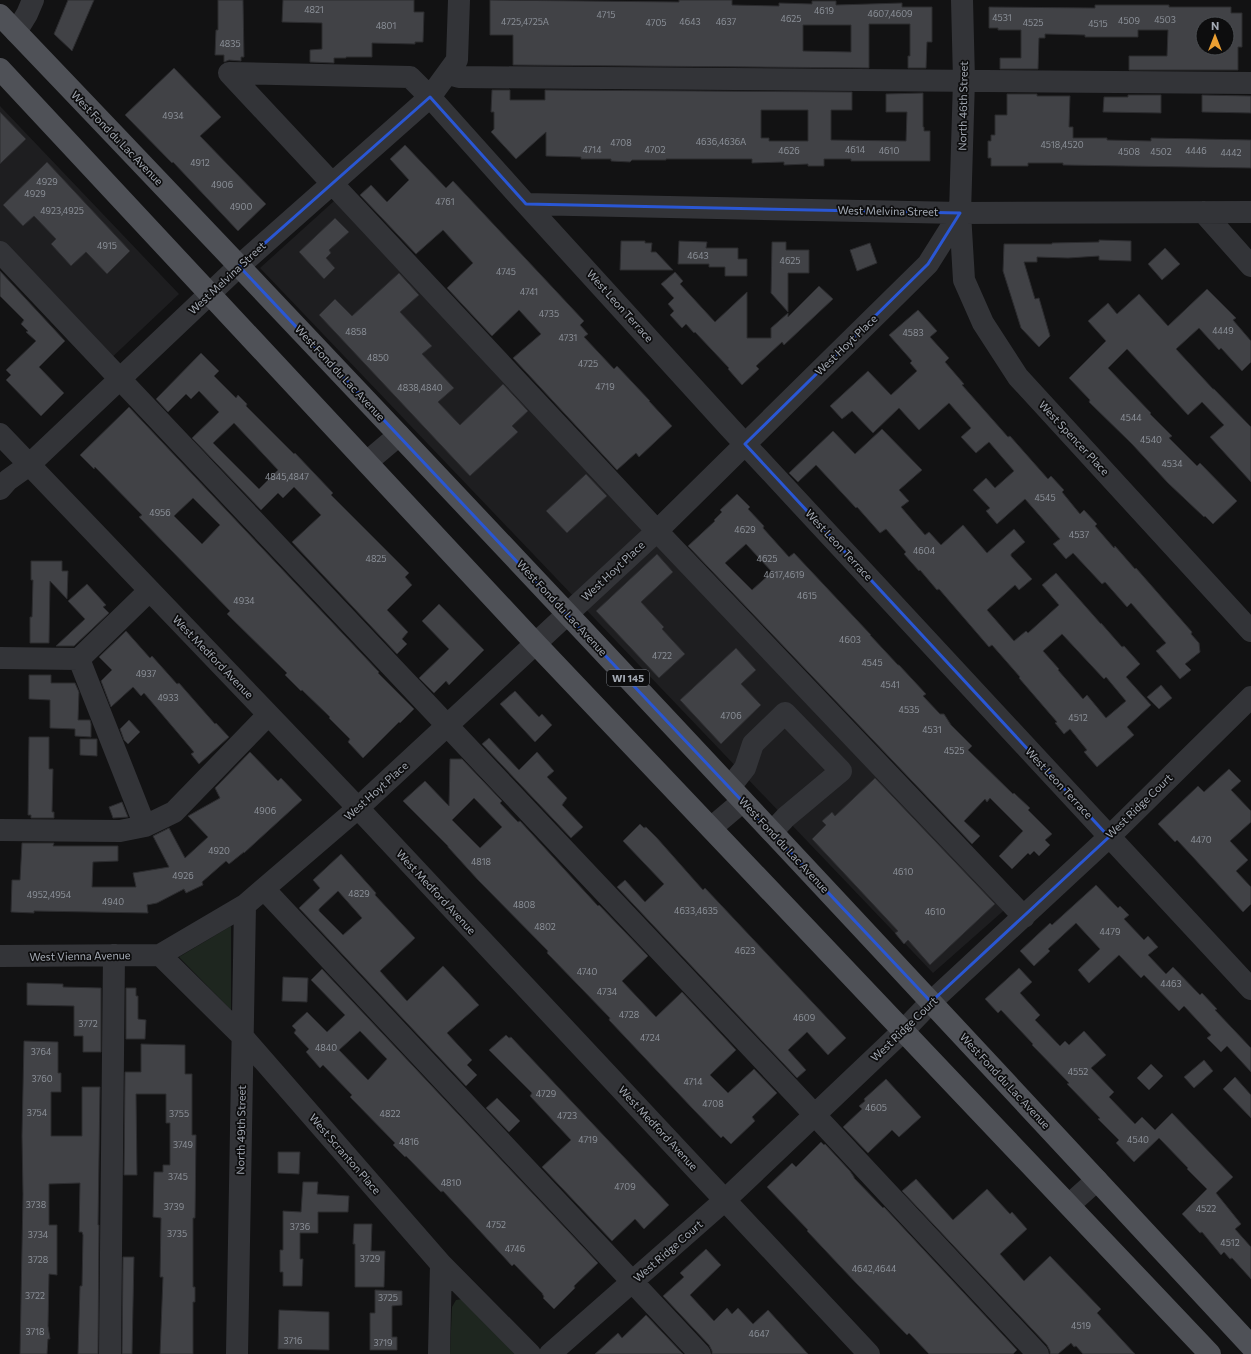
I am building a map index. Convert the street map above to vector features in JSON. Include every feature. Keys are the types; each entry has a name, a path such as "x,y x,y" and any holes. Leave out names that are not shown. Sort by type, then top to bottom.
{"main road":[{"name":"West Fond du Lac Avenue","path":"0,15 567,613 1251,1346"},
{"path":"0,69 536,644 1210,1354"}],"street":[{"path":"16,32 27,14 33,0"},
{"name":"West Melvina Street","path":"0,489 8,480 29,465 239,266 430,97 457,60 459,0"},
{"name":"North 46th Street","path":"960,213 964,80 962,0"},
{"name":"West Leon Terrace","path":"332,184 229,73 410,77 430,97 745,444 1251,990"},
{"path":"448,74 459,77 1251,83"},
{"path":"332,184 657,531 1024,917"},
{"name":"West Melvina Street","path":"526,204 960,213 1251,212"},
{"path":"1204,212 1251,266"},
{"name":"West Hoyt Place","path":"160,955 245,905 358,808 448,726 567,613 657,531 928,264 960,213"},
{"name":"West Spencer Place","path":"960,213 964,280 983,323 1018,377 1251,631"},
{"path":"0,252 815,1115 1038,1354"},
{"name":"West Medford Avenue","path":"0,434 358,808 869,1354"},
{"path":"367,462 399,435"},
{"path":"0,658 79,659 149,591"},
{"path":"79,659 145,826"},
{"name":"West Ridge Court","path":"550,1354 726,1200 903,1031 931,1002 1109,837 1251,697"},
{"path":"711,828 736,794 754,744 785,713 841,771 786,817 772,832"},
{"path":"0,830 120,831 145,826 174,812 268,715"},
{"path":"264,889 700,1354"},
{"name":"North 49th Street","path":"237,1354 245,905"},
{"path":"110,1354 114,955"},
{"name":"West Vienna Avenue","path":"0,956 160,955"},
{"name":"West Scranton Place","path":"160,955 243,1037 441,1264 530,1354"},
{"path":"1069,1205 1097,1180"},
{"path":"439,1354 441,1264"}],"highlighted area":[{"path":"430,97 526,204 960,213 928,264 745,444 1109,837 931,1002 239,266"}],"shaded area":[{"path":"0,106 179,294 106,363 0,252"},
{"path":"344,192 1010,905 933,973 260,268"},
{"path":"231,926 231,1010 179,957"},
{"path":"463,1299 518,1354 450,1354 452,1307 456,1300"}],"building":[{"path":"68,0 94,0 72,51 54,34"},
{"path":"218,0 243,0 244,57 241,57 241,61 229,60 224,62 224,55 215,55 216,30 218,30"},
{"path":"283,0 414,0 414,12 424,12 423,42 415,42 415,44 372,43 372,57 334,58 334,63 310,62 310,50 322,49 322,23 282,22"},
{"path":"490,0 679,2 679,0 732,0 732,5 779,6 779,3 812,4 812,1 836,1 836,5 902,3 902,7 932,7 932,42 927,42 926,68 908,68 908,56 910,56 910,24 869,24 869,68 513,65 513,35 490,35","holes":["803,25 851,25 851,52 803,51"]},
{"path":"1095,5 1169,5 1169,7 1231,7 1231,13 1242,13 1242,47 1238,47 1238,70 1129,70 1129,56 1167,56 1168,30 1138,30 1138,37 1085,37 1085,35 1045,34 1045,38 1039,38 1038,69 1000,69 1000,58 1021,58 1021,30 998,30 998,28 989,28 989,7 1095,8"},
{"path":"174,68 221,117 200,136 266,204 238,231 173,162 172,163 125,115"},
{"path":"492,90 510,90 510,100 545,100 545,90 852,92 852,110 831,110 831,140 906,141 907,112 886,112 886,94 923,93 923,127 924,131 930,131 930,161 851,161 851,159 824,159 824,166 808,166 808,164 784,165 784,162 752,163 752,159 666,159 632,160 630,162 611,161 611,159 581,159 581,157 546,156 546,132 516,159 491,132 494,129 494,112 491,112","holes":["761,110 808,110 808,141 769,141 769,138 761,138"]},
{"path":"1007,94 1070,96 1069,127 1073,127 1073,138 1107,138 1107,140 1151,141 1151,138 1251,140 1251,168 1063,165 1063,163 1028,163 1028,166 991,166 991,158 988,158 988,141 991,141 991,135 995,135 995,115 1007,115"},
{"path":"1128,95 1161,95 1161,113 1103,112 1104,97 1128,97"},
{"path":"1202,95 1251,96 1251,113 1202,112"},
{"path":"0,112 26,139 0,164"},
{"path":"405,145 446,188 453,181 584,321 580,325 588,334 584,337 614,369 617,366 672,426 639,457 636,453 617,470 513,358 541,334 519,310 492,336 447,288 473,263 443,230 416,254 360,195 371,185 387,202 409,180 390,159"},
{"path":"47,162 130,251 107,274 86,252 71,266 51,244 56,239 34,216 23,226 3,205"},
{"path":"335,218 349,232 329,250 331,253 326,258 335,268 324,279 299,252"},
{"path":"1099,240 1131,241 1131,261 1099,260 1099,256 1068,258 1037,257 1037,262 1024,262 1035,299 1039,298 1050,336 1039,347 1021,328 1003,271 1004,244 1052,244 1099,242"},
{"path":"621,241 645,241 645,243 652,243 651,252 656,252 673,270 620,270"},
{"path":"679,241 707,242 706,248 738,248 738,259 747,259 747,276 725,276 725,267 709,267 709,264 678,264"},
{"path":"772,242 786,242 786,250 809,250 809,273 788,273 788,312 771,293"},
{"path":"870,243 877,263 857,271 850,250"},
{"path":"1165,248 1180,264 1162,280 1148,264"},
{"path":"0,271 65,341 39,367 64,393 41,416 6,380 11,375 6,370 36,341 26,332 28,331 21,324 24,320 0,296"},
{"path":"675,272 683,281 680,284 715,322 747,292 747,338 771,338 771,328 788,313 788,317 819,286 833,299 784,345 782,342 756,366 759,369 742,385 728,369 729,368 695,332 694,333 686,324 682,328 670,315 674,311 668,304 674,298 661,284"},
{"path":"399,273 419,295 400,312 432,346 422,354 454,388 438,402 460,425 503,384 528,411 512,426 518,432 470,476 319,315 335,299 352,316"},
{"path":"1207,289 1236,318 1233,320 1251,341 1251,362 1242,371 1221,348 1219,350 1199,328 1176,349 1251,427 1251,482 1210,437 1224,425 1202,402 1188,415 1127,349 1108,368 1172,436 1169,438 1197,466 1200,463 1237,501 1213,524 1168,483 1132,444 1089,402 1090,400 1069,378 1106,341 1088,321 1108,303 1117,314 1139,294 1168,326"},
{"path":"918,310 937,331 930,337 949,358 945,362 964,384 962,385 1048,479 1051,476 1064,490 1062,492 1080,514 1084,510 1097,524 1095,526 1114,548 1115,546 1135,569 1136,568 1192,632 1191,634 1199,643 1200,652 1185,664 1191,670 1180,679 1156,651 1166,643 1131,603 1127,607 1105,582 1102,584 1073,553 1066,559 1053,544 1060,539 1025,499 997,524 986,511 990,508 973,490 986,478 995,488 1014,471 989,442 976,453 961,437 971,428 949,403 919,430 899,408 873,433 852,411 842,419 830,406 868,371 891,395 917,371 910,363 912,361 889,335"},
{"path":"201,353 219,371 214,376 236,398 238,395 247,404 246,406 294,454 295,453 333,493 331,495 409,573 405,577 412,585 387,610 408,632 402,639 407,644 397,654 292,542 321,515 294,487 283,498 278,493 261,510 192,438 219,412 199,391 191,399 186,394 168,412 156,399","holes":["234,423 278,470 259,489 213,443"]},
{"path":"129,407 379,672 378,673 414,709 363,758 348,742 350,739 329,718 330,717 285,675 287,673 227,614 230,611 139,517 142,515 95,467 94,469 80,455","holes":["193,498 220,525 202,544 174,516"]},
{"path":"882,429 922,470 899,490 909,501 901,507 925,535 929,532 941,545 963,525 987,553 1014,529 1025,542 1011,554 1011,556 1032,579 1019,590 1015,585 987,610 1014,641 1026,631 1028,633 1059,605 1042,585 1056,573 1122,647 1124,646 1140,664 1126,677 1151,705 1127,727 1134,735 1097,767 1084,752 1087,750 1070,729 1064,734 1055,723 1057,722 1019,678 1020,677 992,645 989,647 939,589 937,590 920,570 919,571 904,554 906,552 886,529 880,533 816,465 798,482 789,473 833,431 855,454","holes":["1062,634 1104,679 1106,677 1126,701 1106,718 1087,695 1083,699 1043,651"]},
{"path":"586,474 607,496 567,533 546,511"},
{"path":"737,494 750,507 748,509 789,557 794,553 926,694 923,696 940,714 944,714 951,725 972,746 968,750 1013,794 1014,793 1030,808 1028,810 1052,834 1045,840 1050,845 1039,856 1034,851 1030,855 1028,853 1012,869 999,856 1023,831 990,798 987,802 985,799 964,821 980,836 972,844 688,546 715,521 714,520 722,512 720,510","holes":["746,544 772,572 752,590 725,563"]},
{"path":"657,554 673,572 641,602 664,627 662,629 685,654 659,678 596,611"},
{"path":"31,561 62,561 62,571 68,571 67,599 50,581 49,643 30,643 30,617 32,617 33,580 31,580"},
{"path":"87,584 106,605 103,607 109,613 74,646 56,646 85,619 68,601"},
{"path":"439,604 484,650 449,685 446,681 434,693 419,678 449,649 422,621"},
{"path":"126,631 150,658 152,656 177,684 179,683 215,724 216,723 229,737 199,764 191,754 194,752 144,693 141,696 133,687 111,707 101,681 112,670 99,657"},
{"path":"736,648 756,670 741,684 761,705 721,744 680,700"},
{"path":"29,675 51,675 51,683 75,683 79,692 78,720 90,720 91,737 75,736 75,729 50,728 50,700 29,699"},
{"path":"1161,685 1172,698 1159,709 1147,697"},
{"path":"515,691 539,717 542,714 552,725 535,742 500,704"},
{"path":"129,720 140,732 128,744 124,740 120,729"},
{"path":"29,737 49,737 49,769 53,769 52,812 54,812 54,818 31,818 31,815 28,815"},
{"path":"489,738 519,770 537,752 554,771 547,777 567,798 562,805 583,827 571,838 482,744"},
{"path":"80,739 97,739 97,756 80,755"},
{"path":"250,752 278,781 281,778 302,800 244,853 229,864 226,861 202,882 203,885 186,893 184,889 157,903 147,905 148,913 11,912 12,880 20,880 22,843 54,843 53,846 118,846 118,861 93,862 92,887 136,887 133,873 169,867 153,836 169,828 185,858 208,837 188,816 220,798 215,788"},
{"path":"450,759 462,759 502,801 500,803 518,822 520,821 598,906 599,905 648,956 622,981 656,1017 682,992 736,1050 710,1075 728,1093 754,1069 777,1093 752,1117 755,1121 731,1144 723,1136 721,1138 693,1109 609,1020 610,1018 547,953 548,951 403,801 425,781 449,806","holes":["474,798 502,827 480,848 452,820"]},
{"path":"1229,769 1241,781 1231,790 1251,811 1251,822 1230,841 1248,860 1236,871 1251,887 1251,904 1243,912 1177,840 1175,842 1158,824 1198,786 1204,792"},
{"path":"875,778 995,904 930,965 908,940 904,944 895,933 898,931 812,839 826,825 822,821 832,812 835,816"},
{"path":"122,802 128,817 113,818 109,807"},
{"path":"640,824 644,828 646,827 657,838 703,890 705,888 846,1038 828,1055 807,1032 788,1050 806,1070 797,1078 617,887 625,880 645,902 664,884 623,841"},
{"path":"341,854 376,893 375,895 415,938 380,971 407,1001 443,966 479,1005 447,1033 472,1060 467,1065 477,1075 466,1086 299,908 320,888 313,880","holes":["338,891 362,918 343,935 319,911 319,909"]},
{"path":"1096,885 1118,908 1120,906 1129,915 1124,919 1144,940 1148,936 1158,947 1148,955 1166,974 1173,967 1200,995 1202,993 1217,1009 1215,1010 1251,1048 1251,1072 1227,1046 1221,1052 1207,1038 1211,1035 1184,1006 1179,1011 1144,975 1141,978 1119,955 1089,983 1078,970 1100,949 1076,923 1048,949 1050,951 1034,966 1020,951 1050,923 1052,925"},
{"path":"1019,968 1032,982 1020,993 1040,1015 1035,1020 1060,1046 1065,1041 1069,1045 1084,1031 1106,1055 1091,1068 1114,1092 1109,1097 1135,1124 1142,1117 1155,1130 1172,1113 1233,1177 1216,1193 1241,1224 1235,1229 1251,1247 1251,1279 1232,1258 1230,1259 1224,1252 1221,1255 1202,1232 1200,1233 1182,1214 1207,1189 1187,1169 1188,1168 1159,1138 1134,1162 1116,1143 1119,1140 1067,1084 1069,1083 1001,1010 998,1013 985,999"},
{"path":"322,969 598,1263 574,1286 575,1288 554,1309 543,1298 542,1293 514,1264 512,1266 443,1191 441,1192 406,1156 405,1157 393,1145 395,1143 350,1097 352,1095 323,1065 320,1068 306,1052 309,1049 294,1033 296,1030 292,1026 307,1012 327,1032 345,1015 311,980","holes":["360,1031 387,1059 368,1080 339,1050"]},
{"path":"283,977 308,978 307,1002 282,1001"},
{"path":"27,983 63,984 63,987 101,988 101,1052 83,1052 83,1036 74,1036 74,1006 27,1005"},
{"path":"126,988 136,988 136,996 138,996 138,1019 146,1020 145,1039 126,1039"},
{"path":"506,1035 509,1038 511,1037 669,1205 644,1229 635,1219 612,1241 542,1167 571,1140 530,1096 532,1093 489,1050"},
{"path":"24,1041 58,1042 58,1073 61,1073 61,1092 51,1092 51,1136 82,1136 82,1087 100,1087 98,1354 78,1354 83,1235 82,1232 79,1232 80,1183 49,1184 49,1225 57,1225 57,1275 49,1274 48,1326 50,1339 48,1339 47,1354 20,1354"},
{"path":"141,1044 185,1045 185,1074 192,1074 192,1135 196,1135 195,1218 193,1218 193,1287 195,1287 195,1302 193,1302 193,1354 160,1354 163,1277 160,1277 161,1218 153,1217 154,1172 163,1172 163,1165 170,1165 170,1123 166,1123 166,1094 136,1094 137,1175 124,1175 125,1072 141,1072"},
{"path":"1204,1060 1213,1071 1194,1088 1184,1077"},
{"path":"1151,1064 1163,1076 1149,1090 1137,1078"},
{"path":"1235,1077 1251,1095 1251,1118 1223,1089"},
{"path":"886,1079 921,1117 899,1137 892,1130 868,1153 843,1127 862,1109 859,1106 865,1101 864,1099"},
{"path":"497,1098 520,1121 509,1132 486,1108"},
{"path":"821,1142 824,1145 825,1144 850,1171 854,1178 883,1208 884,1207 1017,1350 1013,1354 929,1354 909,1333 907,1335 856,1283 767,1187 792,1163 796,1167"},
{"path":"278,1152 300,1152 299,1174 278,1173"},
{"path":"916,1179 953,1220 987,1189 1010,1214 1012,1212 1027,1229 1000,1254 1024,1281 1050,1256 1101,1309 1097,1313 1135,1354 1083,1354 1071,1343 1058,1354 1050,1354 1047,1345 902,1191"},
{"path":"303,1182 318,1182 317,1194 349,1196 348,1212 318,1212 318,1233 300,1233 300,1259 303,1259 302,1286 283,1286 283,1272 280,1272 280,1250 283,1250 283,1211 301,1212"},
{"path":"354,1224 372,1224 371,1251 385,1251 384,1287 355,1287 355,1244 353,1244"},
{"path":"706,1249 721,1265 690,1295 714,1321 727,1308 732,1314 738,1308 753,1324 768,1310 808,1354 712,1354 709,1345 663,1296 684,1277 680,1273"},
{"path":"123,1257 134,1257 132,1354 122,1354"},
{"path":"375,1290 402,1291 402,1305 392,1306 392,1337 397,1337 397,1350 370,1350 370,1313 375,1313"},
{"path":"279,1310 329,1312 329,1350 278,1349"},
{"path":"646,1315 683,1354 595,1354 618,1333 622,1338"}]}
